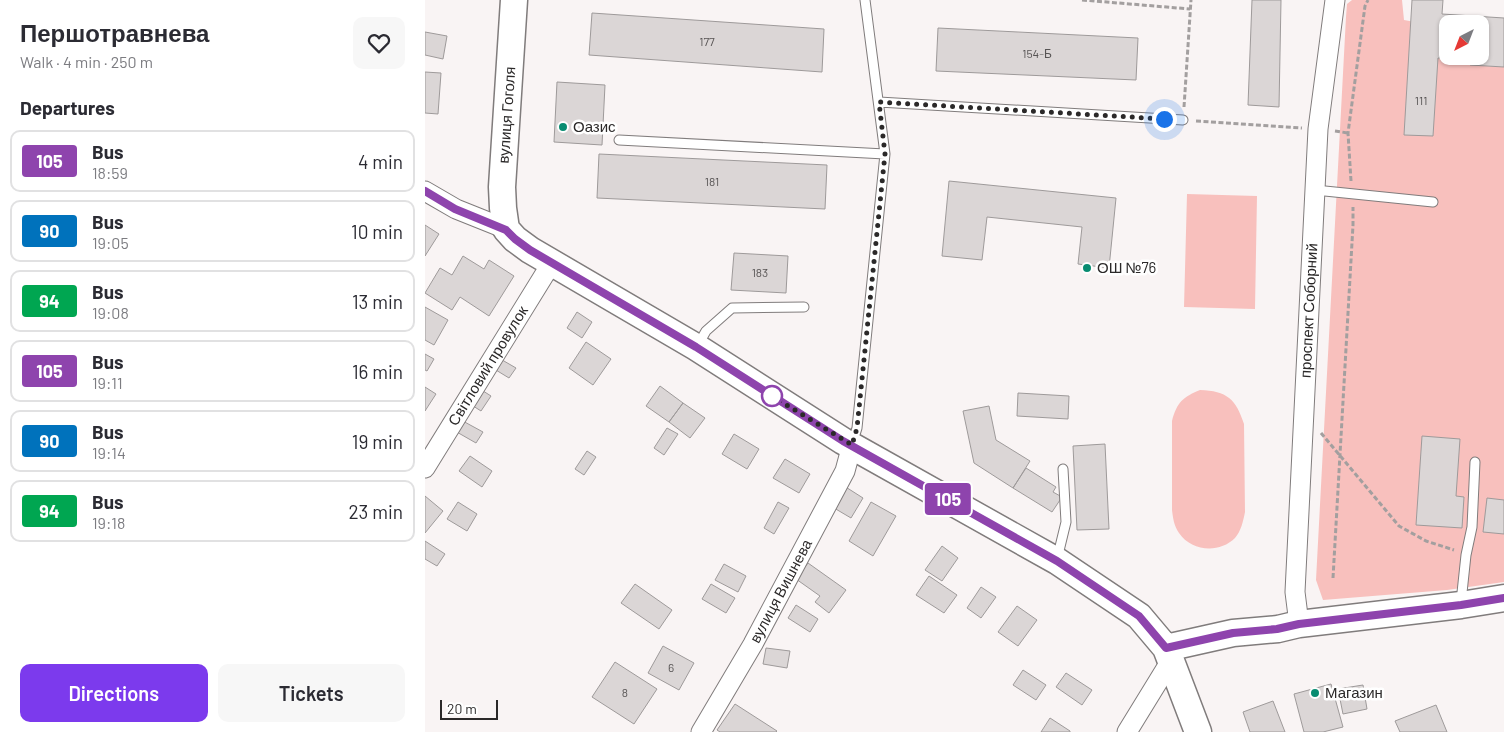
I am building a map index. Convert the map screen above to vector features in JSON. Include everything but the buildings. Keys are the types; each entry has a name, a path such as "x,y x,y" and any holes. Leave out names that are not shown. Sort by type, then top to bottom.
{"street":[{"name":"вулиця Гоголя","path":"506,230 503,187 514,0"},
{"name":"проспект Соборний","path":"1299,624 1295,592 1317,129 1335,0"},
{"path":"425,191 455,209 506,230 515,239 551,264 696,347 852,445 1057,561 1139,616 1168,655 1198,732"},
{"name":"Світловий провулок","path":"425,468 551,264"},
{"name":"вулиця Вишнева","path":"701,732 753,644 845,471 852,445"},
{"path":"1127,732 1168,655 1233,633 1277,629 1299,624 1461,605 1504,598"}],"lane":[{"path":"852,445 857,428 885,154 865,0"},
{"path":"879,102 1183,120"},
{"path":"619,140 885,154"},
{"path":"1315,190 1433,202"},
{"path":"696,347 706,331 732,308 804,307"},
{"path":"1461,605 1466,555 1472,527 1475,462"},
{"path":"1057,561 1066,522 1063,469"}],"path":[{"path":"1082,0 1190,9"},
{"path":"1191,0 1183,120 1317,129"},
{"path":"1333,578 1353,225 1349,133 1365,6 1368,0"},
{"path":"1303,415 1340,455 1399,526 1426,541 1466,555"}],"shaded area":[{"path":"1352,0 1402,0 1404,20 1439,27 1439,65 1489,65 1489,50 1504,39 1504,582 1447,590 1323,600 1316,580 1347,4"},
{"path":"1187,194 1257,196 1255,309 1184,307"},
{"path":"1200,390 1217,392 1229,398 1238,408 1244,424 1245,512 1235,538 1228,543 1213,548 1198,547 1184,539 1176,528 1172,510 1172,421 1181,401"}],"bus line":[{"name":"105","path":"425,191 455,209 506,230 515,239 551,264 696,347 843,441 1057,561 1139,616 1166,648 1233,633 1277,629 1299,624 1461,605 1504,598"}],"place":[{"name":"Оазис","path":"563,127"},
{"name":"ОШ №76","path":"1087,268"},
{"name":"Магазин","path":"1315,693"}],"route":[{"path":"772,396 852,445 857,428 885,154 879,102 1164,119"}]}
